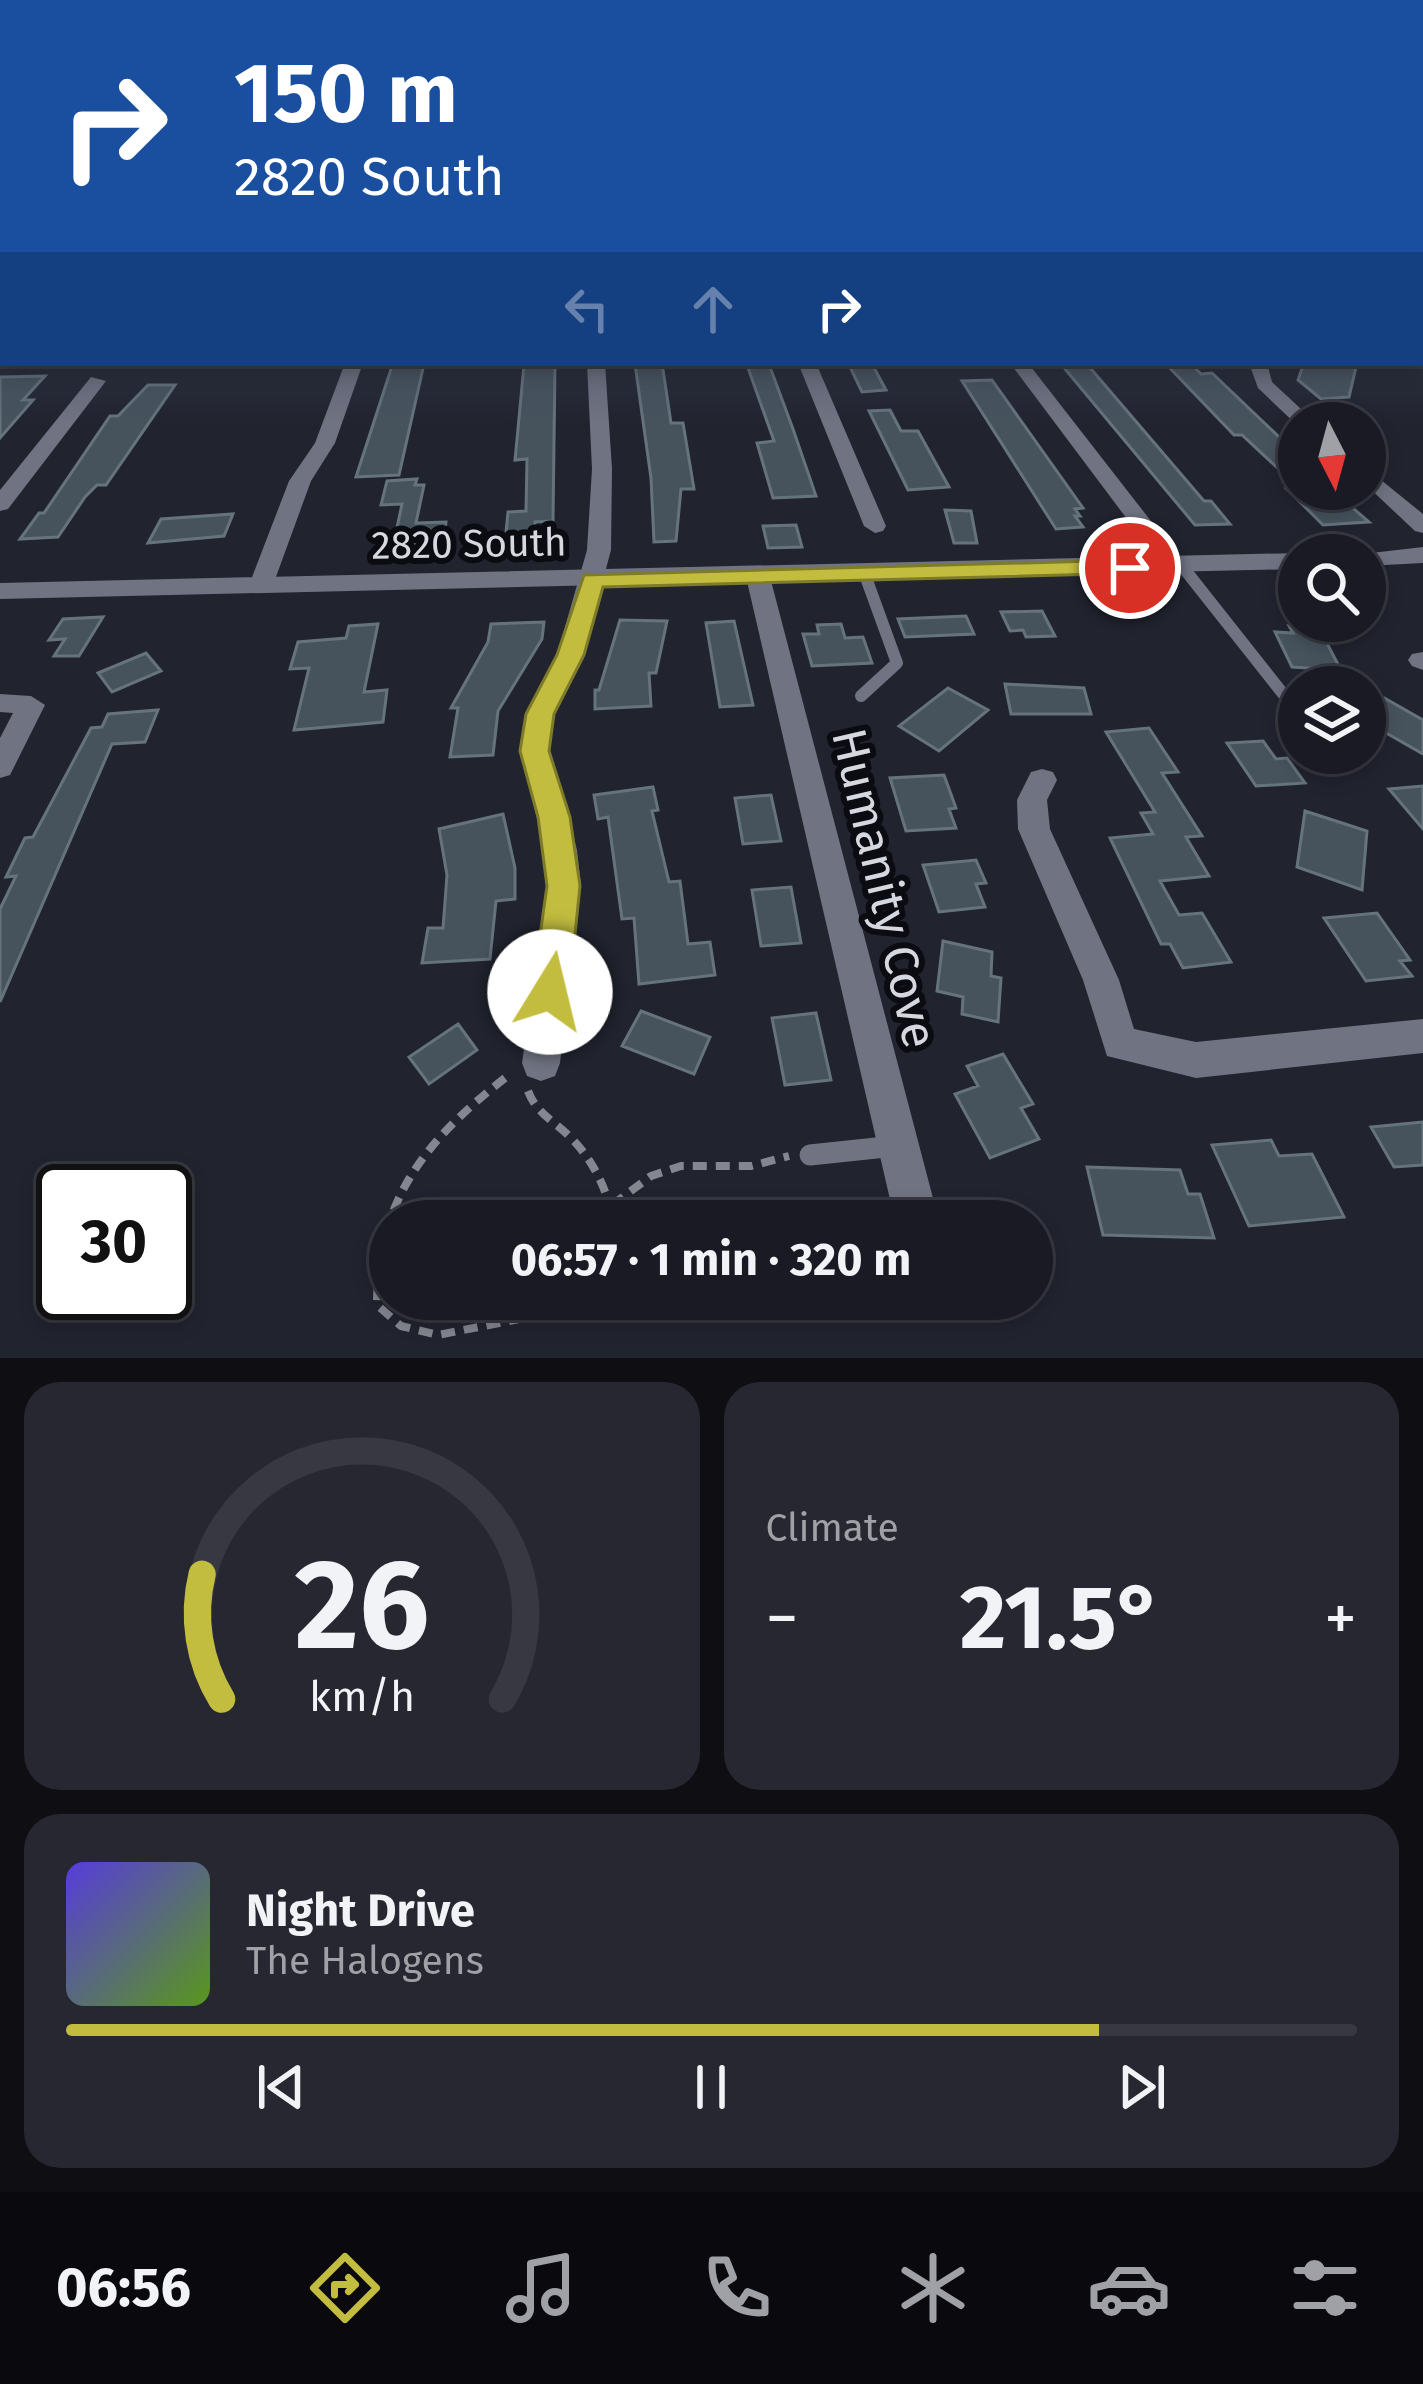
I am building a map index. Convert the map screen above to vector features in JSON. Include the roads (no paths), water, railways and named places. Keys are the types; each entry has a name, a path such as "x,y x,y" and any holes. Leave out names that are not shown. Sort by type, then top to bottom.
{"street":[{"path":"261,585 300,481 325,443 353,366"},
{"path":"535,1077 563,886 554,817 535,751 540,714 571,655 592,580 602,510 596,366"},
{"path":"809,366 875,526"},
{"path":"1021,366 1178,566"},
{"path":"1259,366 1264,385 1283,402"},
{"path":"0,504 97,381"},
{"path":"1386,492 1423,526"},
{"path":"1386,557 1423,555"},
{"name":"2820 South","path":"0,591 758,578 1278,562"},
{"name":"Humanity Cove","path":"758,578 911,1200"},
{"path":"0,703 32,704 0,767"},
{"path":"1042,780 1032,800 1034,829 1101,980 1120,1044 1196,1060 1423,1036"}],"lane":[{"path":"1178,566 1278,688"},
{"path":"861,696 897,663 865,574"},
{"path":"800,1156 897,1145"}]}
